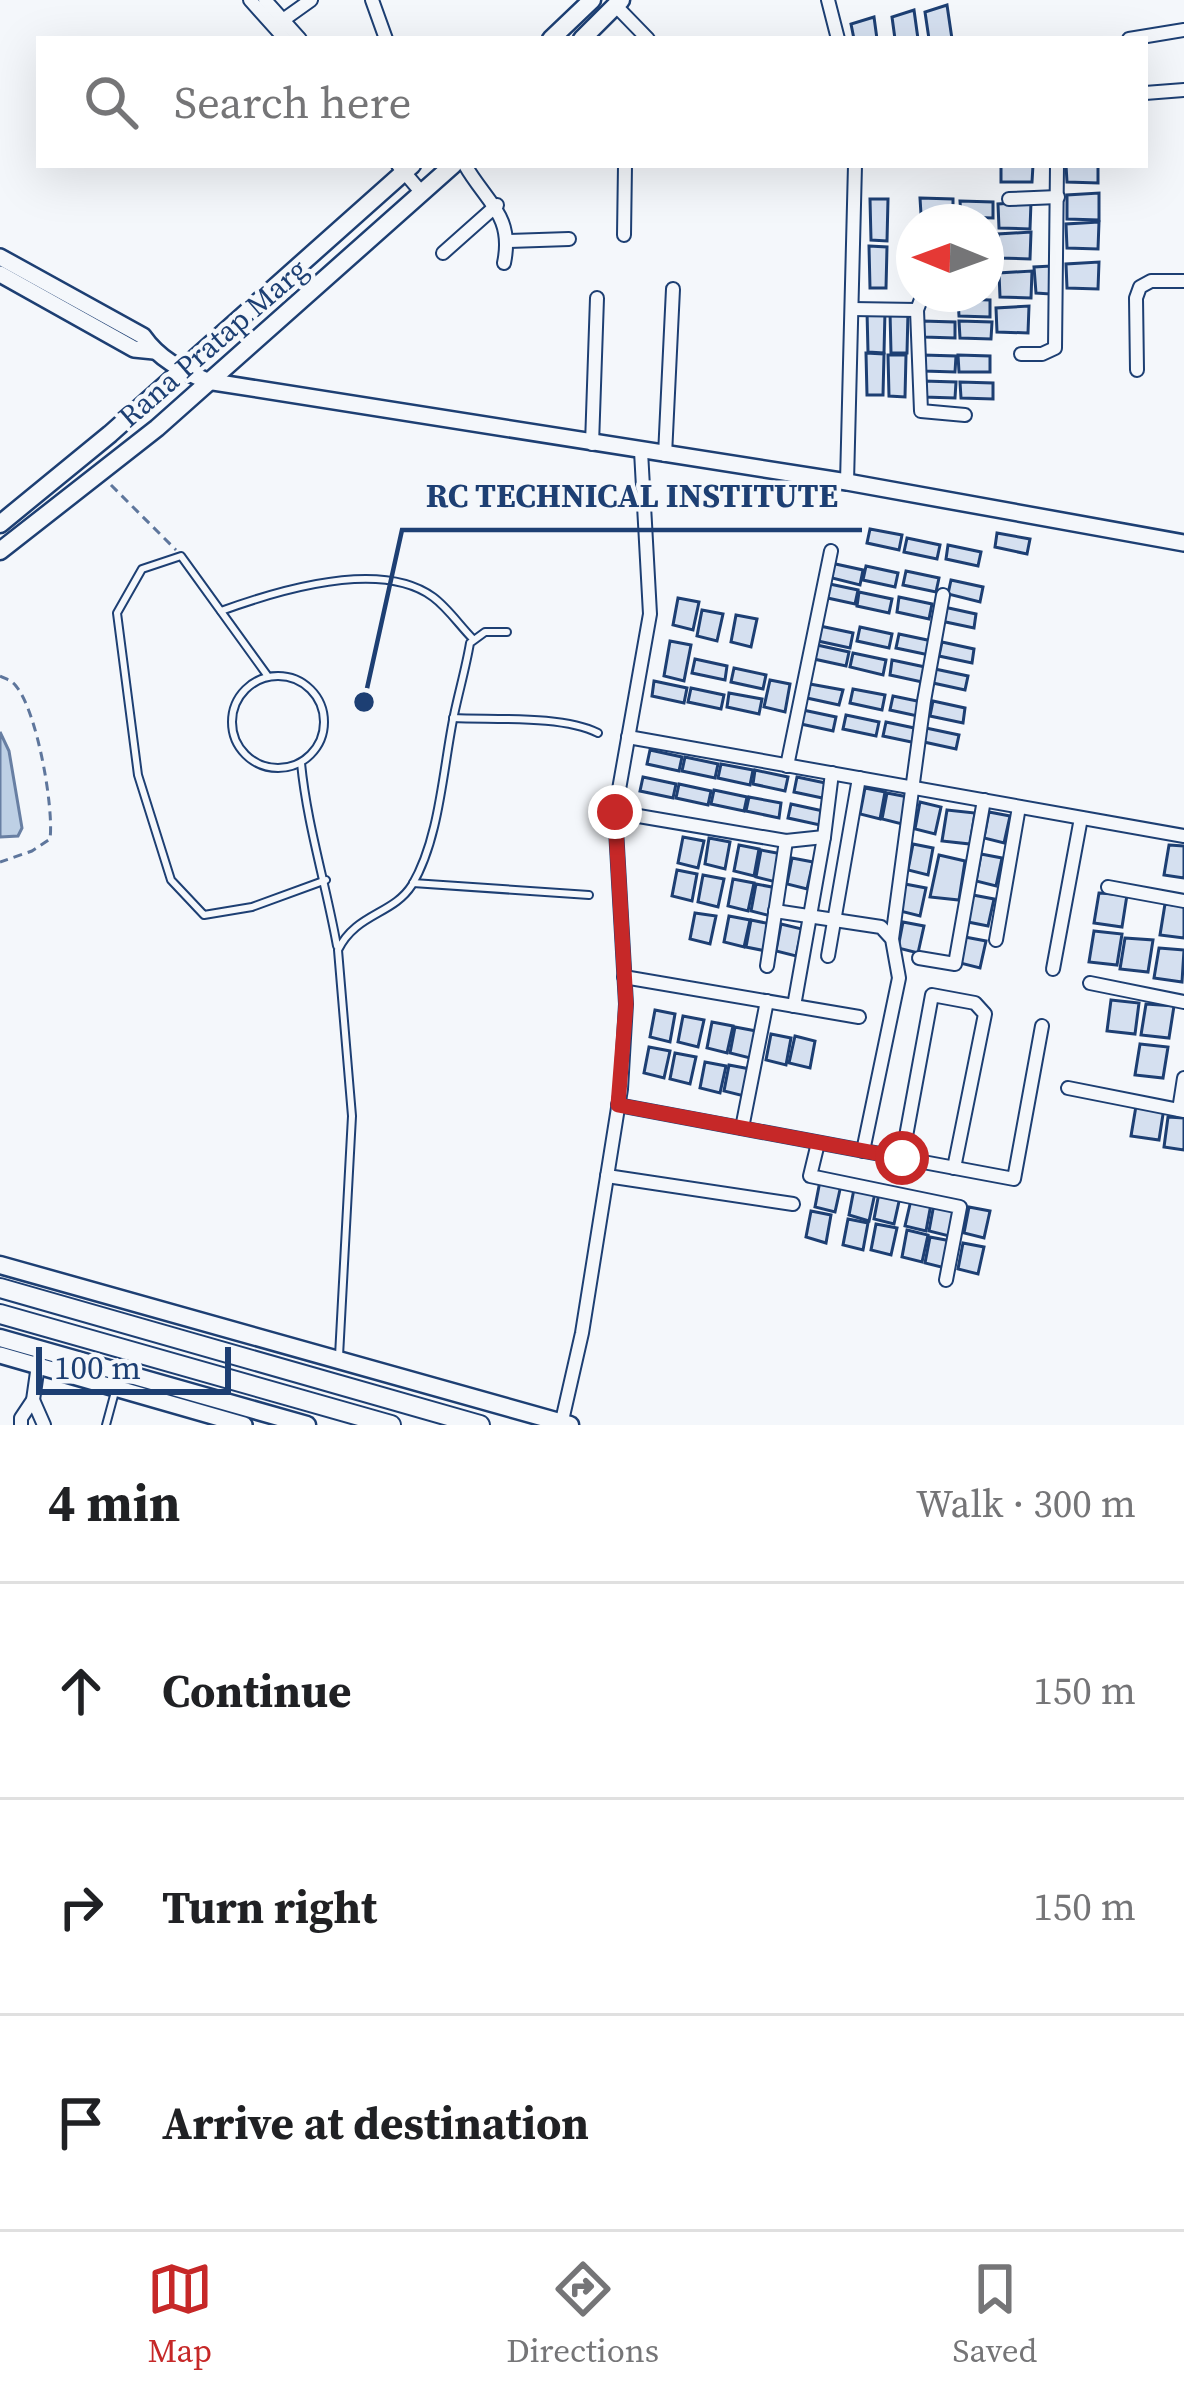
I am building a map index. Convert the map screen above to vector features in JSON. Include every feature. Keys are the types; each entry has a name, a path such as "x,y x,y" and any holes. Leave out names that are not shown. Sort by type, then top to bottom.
{"highway":[{"path":"0,1288 480,1425"},
{"path":"0,1314 391,1425"}],"main road":[{"path":"554,36 592,0"},
{"path":"585,36 618,3"},
{"name":"Rana Pratap Marg","path":"0,524 182,370 403,168"},
{"name":"Rana Pratap Marg","path":"0,551 98,478 450,168"},
{"path":"80,459 98,478"},
{"path":"0,1265 564,1424"},
{"path":"0,1338 39,1358 307,1425"}],"street":[{"path":"250,0 282,36"},
{"path":"265,0 297,36"},
{"path":"284,20 311,0"},
{"path":"372,0 385,36"},
{"path":"828,0 837,36"},
{"path":"618,3 646,36"},
{"path":"1147,36 1184,30"},
{"path":"1148,93 1184,90"},
{"path":"405,168 426,189"},
{"path":"467,168 497,206 509,241 504,263"},
{"path":"624,235 625,168"},
{"path":"848,482 855,168"},
{"path":"1021,354 1042,354 1055,348 1057,168"},
{"path":"1009,199 1058,197"},
{"path":"443,253 497,206"},
{"path":"509,241 568,239"},
{"path":"0,257 143,336 154,351 182,370 208,380 848,482 1184,543"},
{"path":"0,274 134,349 154,351"},
{"path":"1137,370 1136,298 1140,287 1151,281 1184,281"},
{"path":"664,454 674,289"},
{"path":"592,444 597,298"},
{"path":"852,309 896,303"},
{"path":"921,312 921,411 965,415"},
{"path":"564,1424 618,1105 624,977 615,812 650,614 641,451"},
{"path":"787,766 831,551"},
{"path":"863,1151 899,978 892,939 943,595"},
{"path":"628,737 1184,836"},
{"path":"794,1006 832,773"},
{"path":"828,956 859,778"},
{"path":"919,958 955,964 984,800"},
{"path":"996,940 1019,807"},
{"path":"615,812 786,841 824,837"},
{"path":"1053,969 1081,818"},
{"path":"767,966 786,841"},
{"path":"1108,887 1184,901"},
{"path":"775,911 881,927 892,939"},
{"path":"624,977 859,1017"},
{"path":"1090,983 1184,1002"},
{"path":"902,1158 932,995 939,996 975,1003 985,1014 954,1168"},
{"path":"742,1128 767,1001"},
{"path":"618,1105 1014,1179 1042,1026"},
{"path":"1069,1088 1181,1110 1184,1078"},
{"path":"818,1142 810,1176 960,1207 946,1280"},
{"path":"607,1176 793,1204"},
{"path":"0,1355 39,1358 116,1388 244,1425"},
{"path":"21,1425 33,1400 39,1358"},
{"path":"33,1400 44,1425"}],"lane":[{"path":"268,675 181,556 142,569 117,613 138,775 171,880 204,915 252,907 326,880"},
{"path":"220,610 266,594 335,580 392,582 431,595 472,639"},
{"path":"338,950 348,929 398,901 413,883 445,773 472,639 485,632 507,632"},
{"path":"268,675 294,677 315,692 322,706 325,727 314,752 301,763 266,768 246,757 235,742 231,718 244,689 268,675"},
{"path":"453,718 552,724 598,733"},
{"path":"301,763 306,815 326,880 338,950 352,1116 338,1360"},
{"path":"413,883 589,895"},
{"path":"106,1425 116,1388"}],"path":[{"path":"98,478 181,556"},
{"path":"0,676 14,682 24,698 50,804 52,832 50,839 32,851 0,862"}],"water":[{"path":"0,732 9,751 22,828 18,836 0,837"}],"building":[{"path":"947,5 952,36 929,36 925,12"},
{"path":"914,10 918,36 895,36 892,17"},
{"path":"874,17 877,36 853,36 851,24"},
{"path":"1001,168 1033,168 1032,182 1001,182"},
{"path":"1066,168 1098,168 1098,183 1067,182"},
{"path":"1099,193 1099,220 1067,219 1067,195"},
{"path":"920,198 953,199 953,204 920,204"},
{"path":"870,199 888,199 887,241 871,240"},
{"path":"1031,202 1030,229 1004,228 1004,204 998,204"},
{"path":"1099,222 1098,249 1067,248 1066,224"},
{"path":"1031,232 1030,259 1004,258 1004,234"},
{"path":"869,246 887,247 886,288 870,288"},
{"path":"1099,262 1098,289 1067,288 1066,264"},
{"path":"1051,266 1050,294 1036,293 1034,267"},
{"path":"1032,271 1031,298 1004,297 1004,273"},
{"path":"1029,306 1028,333 997,332 996,312 1004,312 1004,308"},
{"path":"867,311 885,311 884,353 868,352"},
{"path":"890,312 908,312 907,353 891,353"},
{"path":"959,312 990,312 990,317 959,316"},
{"path":"922,321 955,322 955,338 924,337"},
{"path":"959,321 992,322 991,339 960,338"},
{"path":"866,353 884,354 883,395 867,395"},
{"path":"888,355 906,355 905,397 889,396"},
{"path":"923,355 956,356 955,372 924,371"},
{"path":"958,355 990,356 990,372 959,372"},
{"path":"923,381 956,382 955,398 924,397"},
{"path":"960,382 993,383 993,399 961,398"},
{"path":"870,529 902,535 899,550 867,543"},
{"path":"997,533 1030,539 1027,554 995,547"},
{"path":"907,538 940,545 937,559 904,552"},
{"path":"948,545 981,552 978,566 946,559"},
{"path":"831,563 863,570 860,585 828,577"},
{"path":"866,566 898,573 895,587 863,580"},
{"path":"906,571 939,578 936,592 903,585"},
{"path":"951,580 983,587 980,602 948,594"},
{"path":"825,583 858,590 855,604 823,597"},
{"path":"859,592 892,599 889,613 857,606"},
{"path":"899,597 932,604 929,619 897,612"},
{"path":"678,598 699,602 693,630 673,625"},
{"path":"944,607 976,614 974,628 941,621"},
{"path":"702,610 723,614 717,641 697,636"},
{"path":"736,615 757,619 751,647 731,642"},
{"path":"820,626 853,633 850,648 818,641"},
{"path":"860,627 892,634 889,648 857,641"},
{"path":"899,634 932,641 929,655 896,648"},
{"path":"670,641 691,645 684,681 664,676"},
{"path":"942,642 974,649 972,663 939,656"},
{"path":"817,645 849,652 846,666 814,659"},
{"path":"853,653 886,660 883,675 850,667"},
{"path":"695,659 727,666 725,680 692,673"},
{"path":"892,660 925,667 922,682 890,675"},
{"path":"734,668 766,675 763,689 731,682"},
{"path":"935,669 968,676 965,690 933,683"},
{"path":"770,680 790,684 785,712 764,707"},
{"path":"654,681 687,688 684,703 652,696"},
{"path":"810,684 843,690 839,705 807,698"},
{"path":"691,688 724,695 721,709 688,702"},
{"path":"853,689 885,695 882,710 850,703"},
{"path":"729,693 762,699 759,714 727,707"},
{"path":"893,696 922,702 922,717 890,710"},
{"path":"933,701 965,708 963,723 930,716"},
{"path":"803,710 836,717 833,731 801,724"},
{"path":"846,715 879,722 876,736 843,729"},
{"path":"886,722 919,729 916,743 883,736"},
{"path":"926,728 959,735 956,749 924,742"},
{"path":"650,750 682,757 679,771 647,764"},
{"path":"685,757 718,764 715,778 682,771"},
{"path":"721,764 753,770 750,785 718,778"},
{"path":"755,770 788,777 785,791 753,784"},
{"path":"643,777 676,784 673,798 640,791"},
{"path":"797,777 830,784 827,799 794,792"},
{"path":"679,784 711,791 708,805 676,798"},
{"path":"865,788 885,792 880,819 860,814"},
{"path":"714,790 747,797 744,811 711,804"},
{"path":"887,793 908,797 902,824 882,819"},
{"path":"749,797 781,803 779,818 746,811"},
{"path":"920,802 941,807 935,834 915,829"},
{"path":"791,804 823,811 820,825 788,818"},
{"path":"947,810 975,813 970,844 942,841"},
{"path":"989,812 1010,816 1004,843 984,838"},
{"path":"683,837 704,841 698,868 678,863"},
{"path":"709,838 730,842 725,869 705,864"},
{"path":"913,844 933,848 928,875 908,870"},
{"path":"739,845 759,849 754,876 734,871"},
{"path":"1169,845 1184,846 1184,878 1164,875"},
{"path":"761,850 782,854 776,882 756,877"},
{"path":"981,854 1002,858 996,886 976,881"},
{"path":"939,855 965,861 959,900 930,897"},
{"path":"792,858 813,862 807,889 787,884"},
{"path":"677,870 697,874 692,901 672,896"},
{"path":"703,875 724,879 718,907 698,902"},
{"path":"733,879 754,883 748,911 728,906"},
{"path":"756,884 777,888 771,916 751,911"},
{"path":"905,884 926,888 920,916 900,911"},
{"path":"1099,893 1127,895 1122,927 1094,923"},
{"path":"973,895 994,899 988,926 968,922"},
{"path":"1165,904 1184,906 1184,938 1160,935"},
{"path":"695,913 716,916 710,944 690,939"},
{"path":"729,916 750,920 744,947 724,942"},
{"path":"751,920 771,924 766,951 746,947"},
{"path":"903,922 924,926 918,953 898,948"},
{"path":"781,924 802,929 796,956 776,951"},
{"path":"1094,931 1122,934 1117,965 1089,962"},
{"path":"965,937 986,941 980,968 960,963"},
{"path":"1125,938 1153,940 1148,972 1120,969"},
{"path":"1159,948 1184,950 1182,982 1154,978"},
{"path":"1111,1000 1139,1003 1135,1034 1107,1031"},
{"path":"1146,1004 1174,1006 1169,1038 1141,1035"},
{"path":"655,1010 675,1014 670,1042 650,1037"},
{"path":"683,1016 704,1020 698,1047 678,1042"},
{"path":"712,1022 733,1026 727,1053 707,1048"},
{"path":"735,1027 756,1031 750,1058 730,1053"},
{"path":"771,1034 791,1038 786,1065 766,1060"},
{"path":"795,1036 815,1041 810,1068 789,1063"},
{"path":"1140,1044 1168,1047 1163,1078 1135,1075"},
{"path":"649,1047 670,1051 664,1078 644,1073"},
{"path":"675,1053 696,1057 690,1084 670,1079"},
{"path":"705,1062 726,1066 720,1093 700,1088"},
{"path":"729,1065 750,1069 744,1096 724,1091"},
{"path":"1136,1106 1164,1108 1159,1140 1131,1136"},
{"path":"1168,1117 1184,1118 1184,1150 1164,1147"},
{"path":"820,1181 841,1185 835,1212 815,1207"},
{"path":"854,1189 875,1193 869,1221 849,1215"},
{"path":"879,1193 900,1197 894,1224 874,1219"},
{"path":"911,1200 931,1204 926,1231 905,1226"},
{"path":"934,1204 955,1209 949,1236 929,1231"},
{"path":"969,1207 990,1211 984,1238 964,1233"},
{"path":"811,1211 831,1215 826,1243 806,1237"},
{"path":"848,1219 868,1223 863,1250 843,1245"},
{"path":"876,1224 897,1228 891,1255 871,1250"},
{"path":"907,1230 928,1235 922,1262 902,1257"},
{"path":"930,1237 951,1241 945,1268 925,1263"},
{"path":"963,1243 984,1247 978,1274 958,1269"}],"place":[{"name":"RC TECHNICAL INSTITUTE","path":"364,702"}],"route":[{"path":"615,812 626,1004 618,1105 902,1158"}]}
